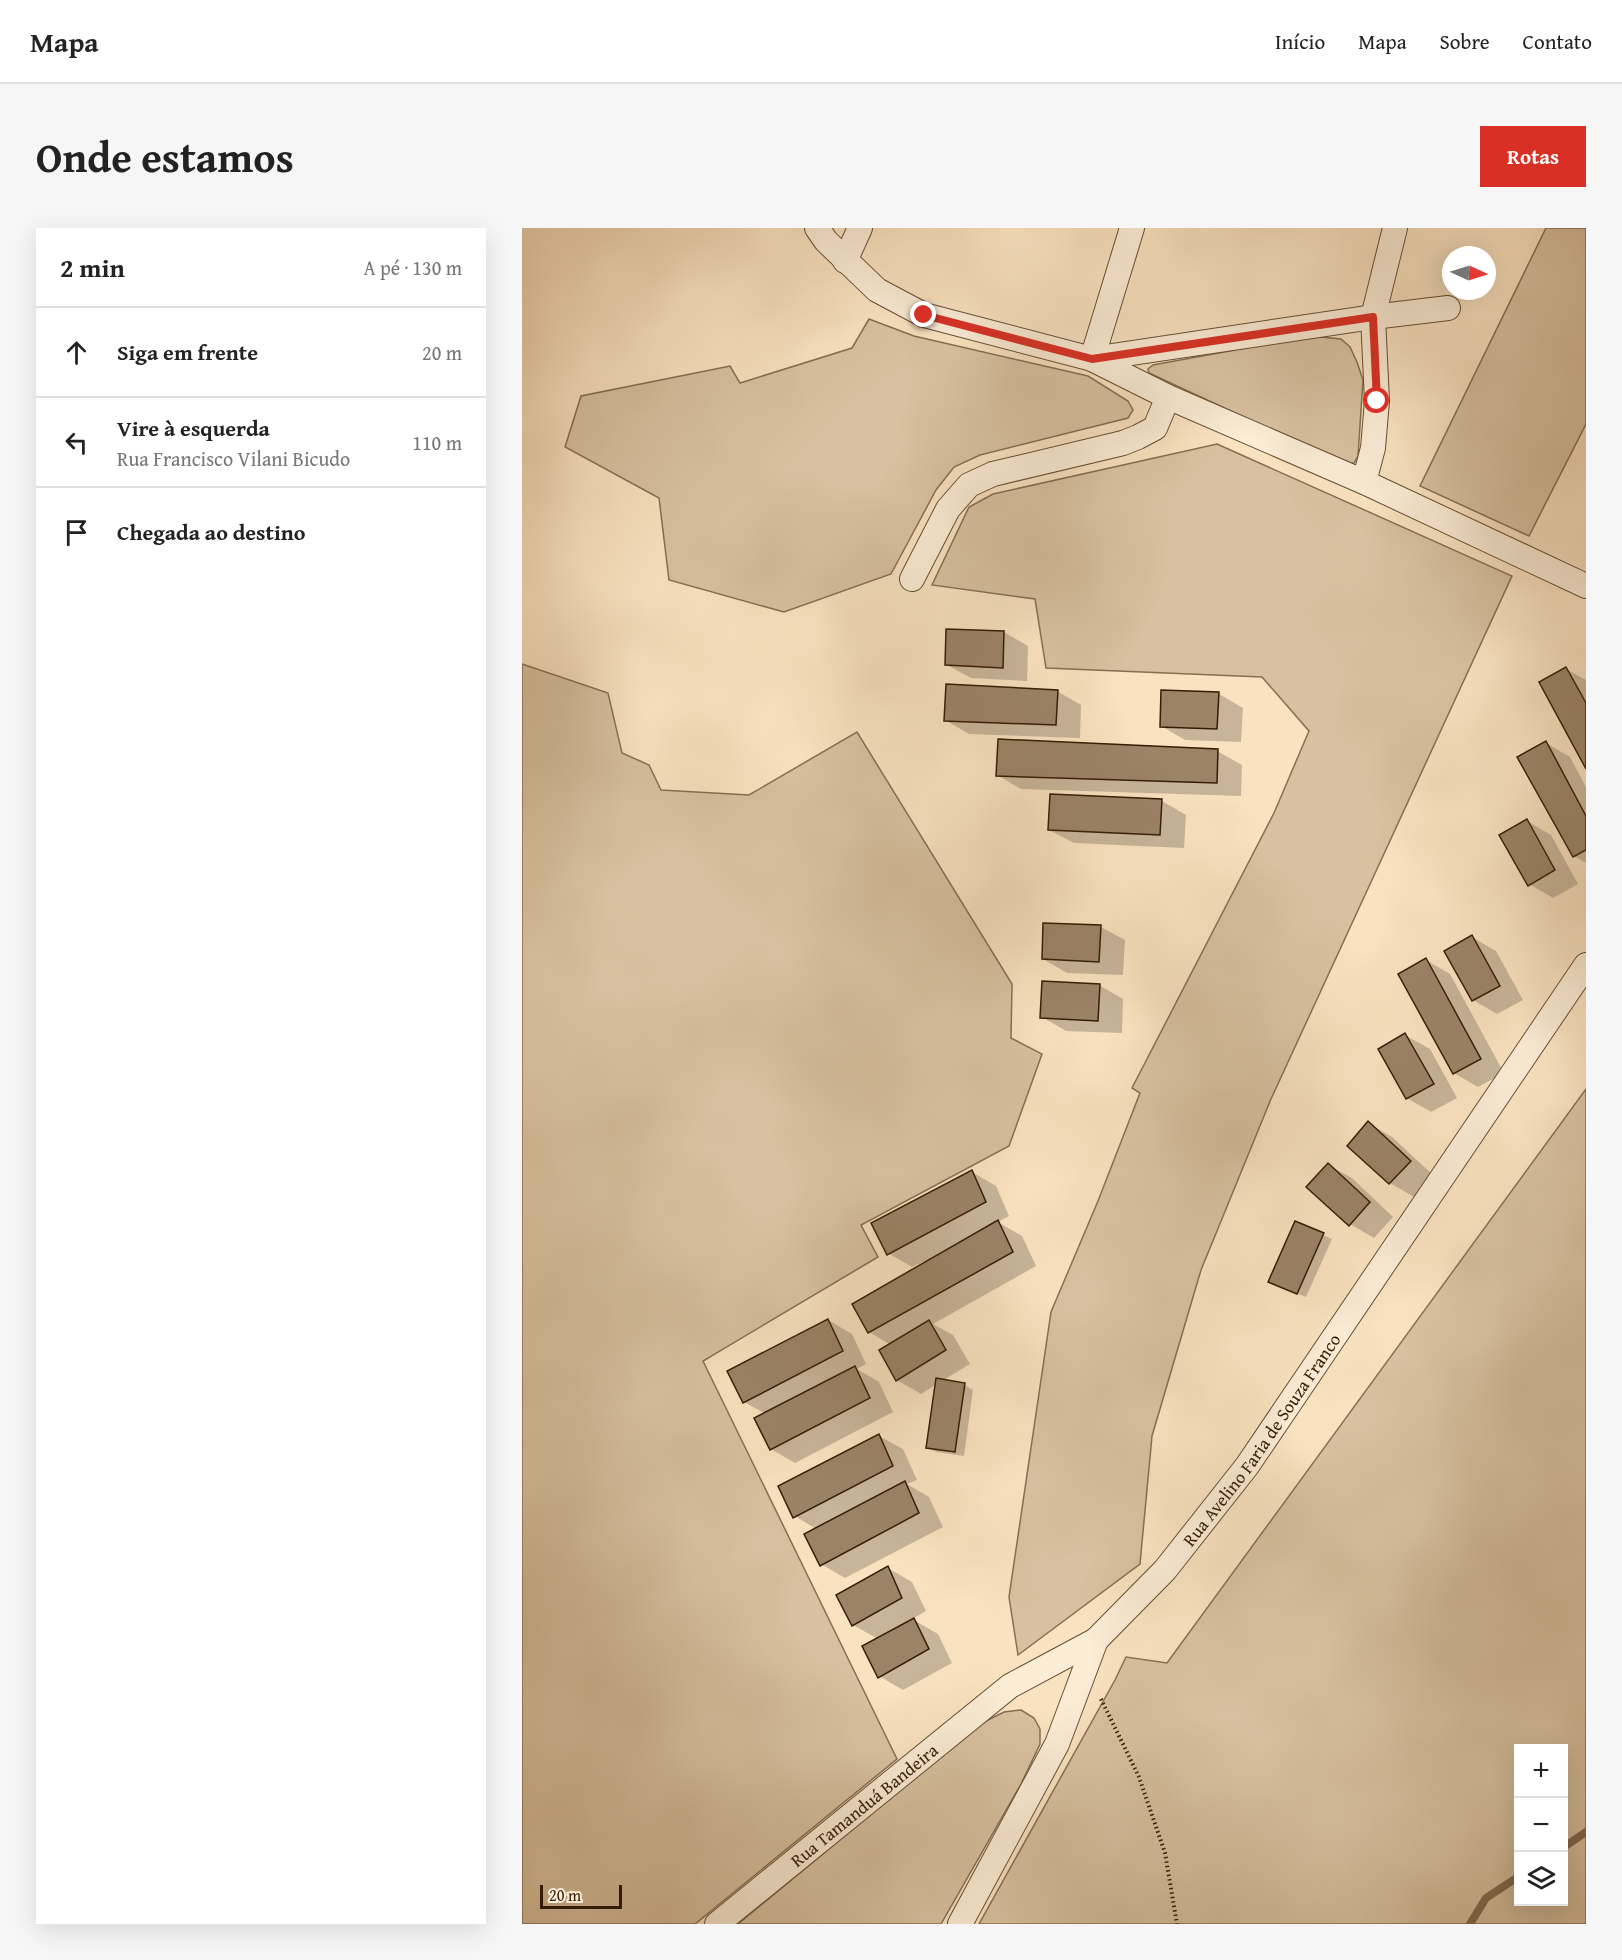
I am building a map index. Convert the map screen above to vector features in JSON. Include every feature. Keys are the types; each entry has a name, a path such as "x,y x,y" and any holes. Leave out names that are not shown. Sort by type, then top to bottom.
{"street":[{"path":"817,228 826,242 877,290 924,315 1092,359 1168,397 1581,577"},
{"path":"845,261 860,228"},
{"path":"1092,359 1132,228"},
{"path":"1364,482 1373,448 1377,401 1373,317 1395,228"},
{"path":"1092,359 1448,308"},
{"path":"912,579 948,509 969,486 993,474 1123,443 1138,437 1155,428 1168,397"},
{"name":"Rua Avelino Faria de Souza Franco","path":"960,1924 1058,1744 1096,1640 1165,1570 1247,1466 1586,965"},
{"name":"Rua Tamanduá Bandeira","path":"717,1924 1010,1686 1096,1640"}],"path":[{"path":"1086,1669 1139,1777 1165,1853 1177,1924"}],"shaded area":[{"path":"1546,228 1586,228 1586,424 1529,536 1420,486"},
{"path":"869,319 914,336 1088,376 1128,401 1133,410 1128,418 980,455 954,467 936,490 891,574 784,612 669,580 659,498 565,447 581,396 730,366 740,383 852,348"},
{"path":"1311,336 1341,339 1350,347 1357,362 1363,380 1358,456 1354,463 1345,464 1149,373 1148,369 1153,365"},
{"path":"1217,444 1512,576 1271,1099 1201,1270 1152,1436 1140,1564 1018,1655 1009,1597 1051,1312 1140,1093 1132,1088 1274,813 1309,731 1262,677 1046,668 1035,599 932,585 969,507 993,494"},
{"path":"522,664 608,693 622,753 649,765 661,790 749,795 857,732 1012,984 1011,1038 1042,1054 1009,1146 861,1225 878,1257 703,1361 897,1759 695,1924 522,1924"},
{"path":"1586,1089 1586,1924 979,1924 1126,1657 1167,1663"},
{"path":"1021,1710 1034,1718 1040,1729 1040,1744 1021,1784 941,1924 738,1924 980,1724 1004,1712"}],"building":[{"path":"946,629 1004,631 1003,668 945,665"},
{"path":"1566,667 1586,703 1586,769 1539,682"},
{"path":"946,684 1058,690 1056,725 944,721"},
{"path":"1161,690 1219,692 1217,729 1160,727"},
{"path":"998,739 1218,749 1217,783 996,776"},
{"path":"1546,741 1586,816 1586,850 1573,857 1517,757"},
{"path":"1050,794 1162,799 1160,835 1048,830"},
{"path":"1527,819 1555,870 1528,886 1499,835"},
{"path":"1043,923 1101,925 1099,962 1042,959"},
{"path":"1472,935 1500,986 1472,1001 1444,951"},
{"path":"1426,958 1481,1059 1453,1074 1398,974"},
{"path":"1042,981 1100,984 1098,1021 1040,1018"},
{"path":"1405,1033 1434,1084 1406,1099 1378,1049"},
{"path":"1368,1121 1411,1161 1389,1184 1347,1146"},
{"path":"1328,1163 1370,1202 1349,1226 1306,1187"},
{"path":"972,1170 986,1202 887,1255 871,1223"},
{"path":"998,1220 1013,1252 868,1333 852,1304"},
{"path":"1295,1221 1324,1233 1297,1294 1268,1282"},
{"path":"828,1319 843,1351 743,1403 727,1371"},
{"path":"929,1320 946,1350 896,1381 879,1350"},
{"path":"855,1366 870,1398 770,1450 754,1418"},
{"path":"936,1378 965,1383 955,1452 926,1448"},
{"path":"879,1434 893,1466 793,1518 778,1486"},
{"path":"905,1481 919,1513 820,1566 804,1534"},
{"path":"888,1566 902,1598 852,1626 836,1595"},
{"path":"914,1618 929,1649 878,1678 862,1646"}],"waterway":[{"path":"1568,1844 1586,1832"},
{"path":"1470,1924 1486,1898 1514,1880"}],"route":[{"path":"924,315 1092,359 1373,317 1377,401"}]}
